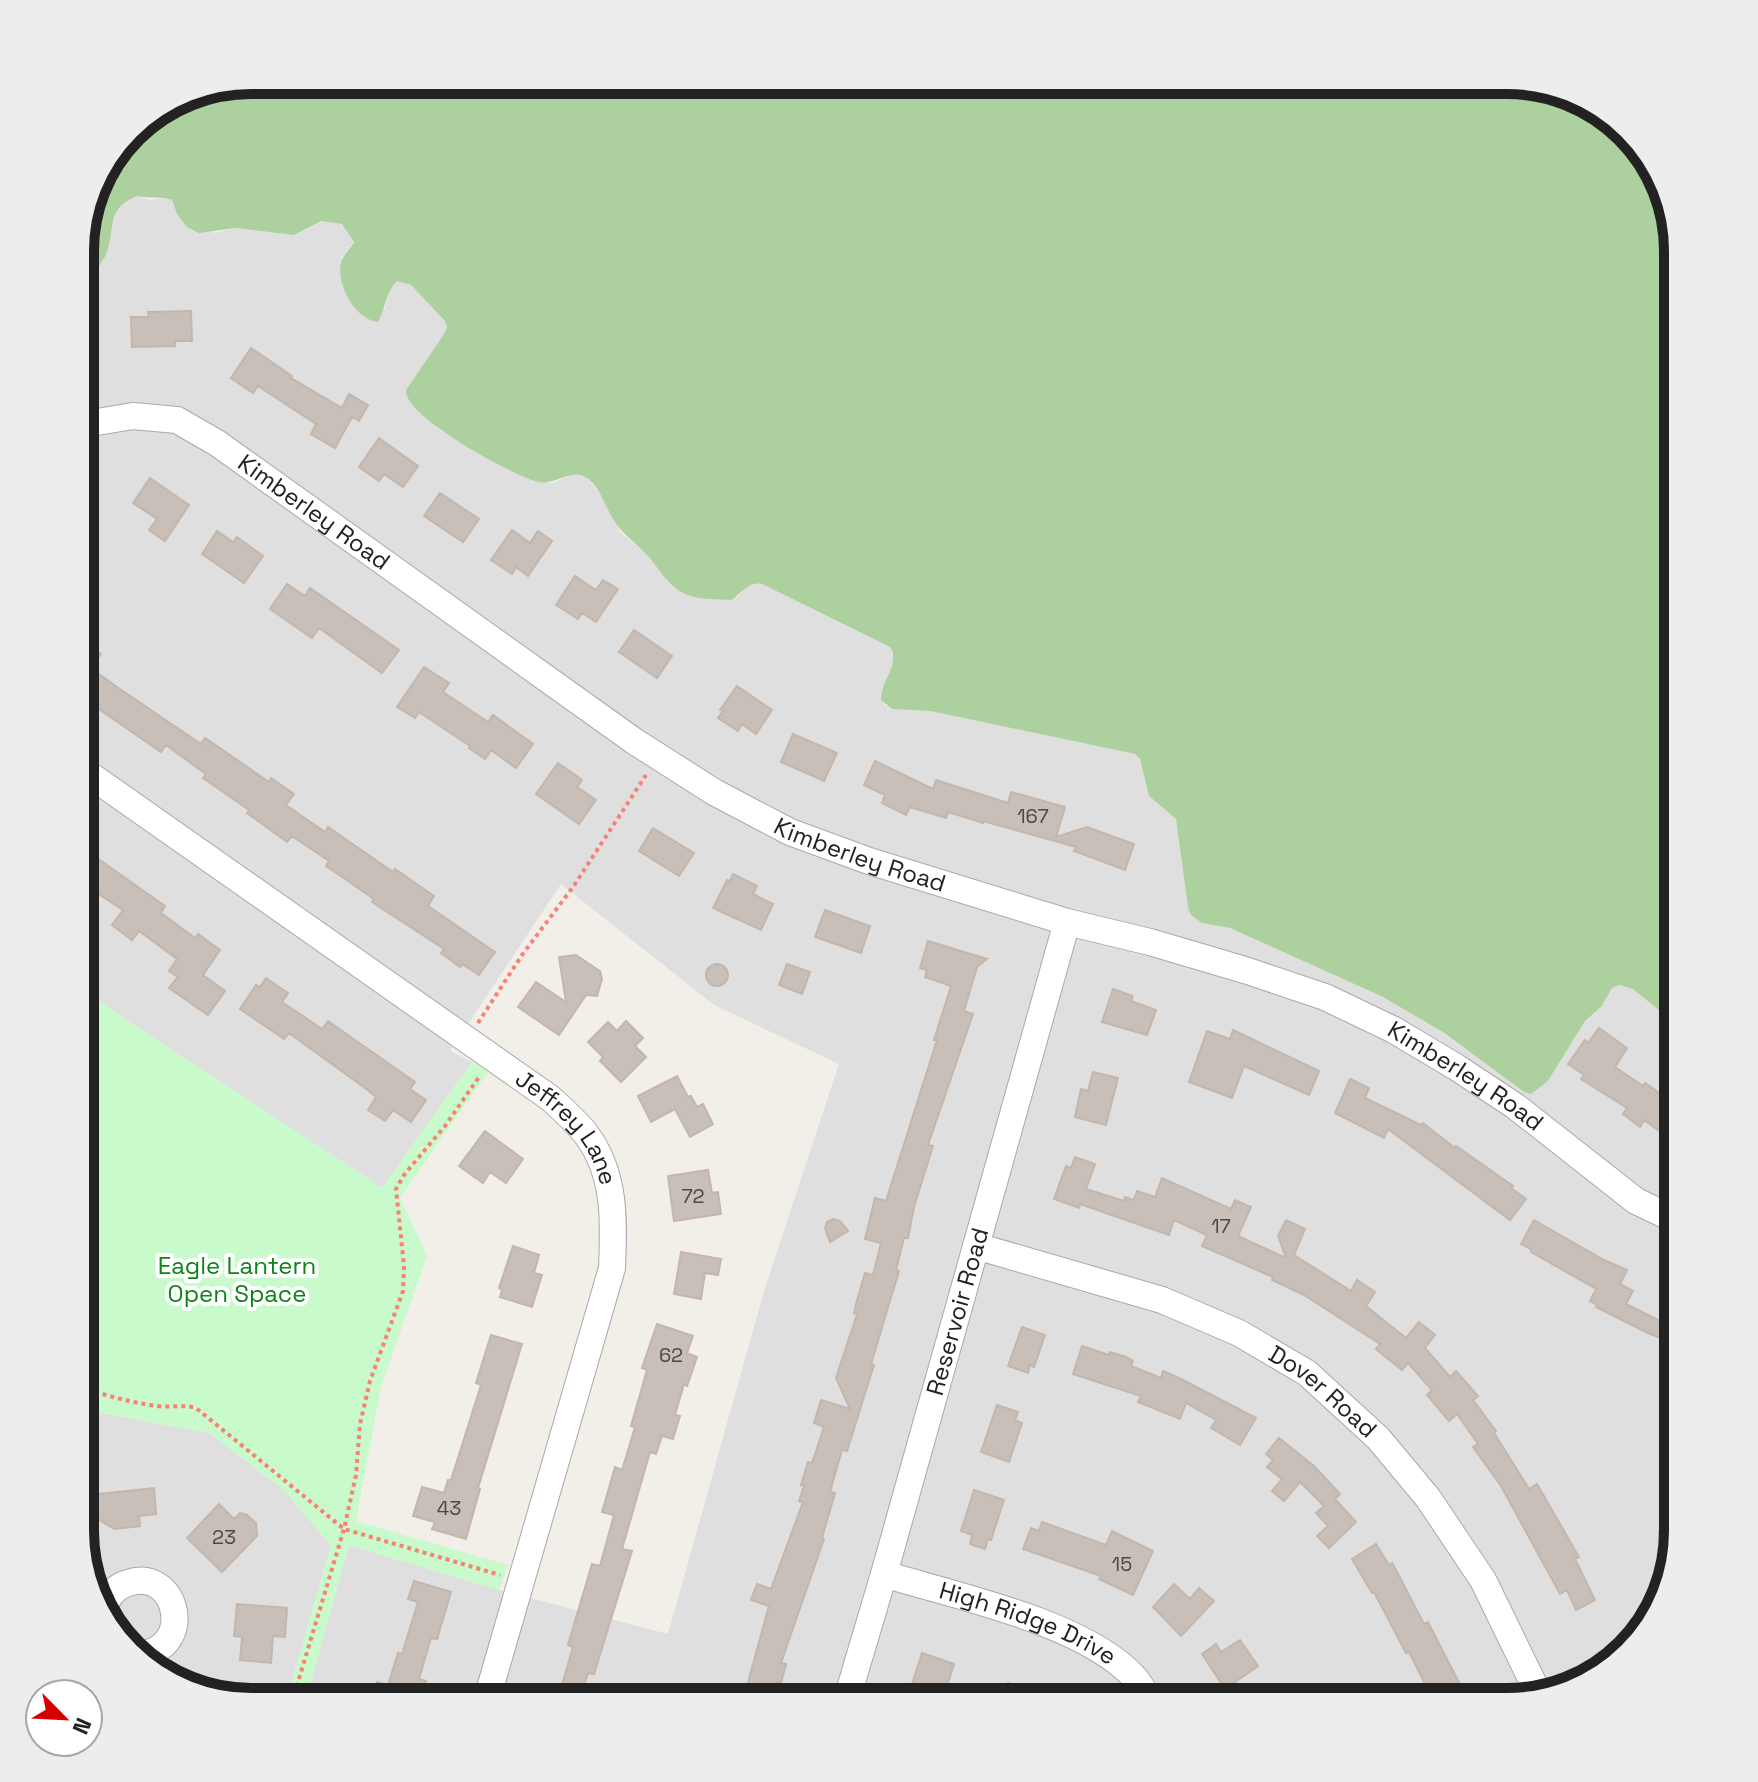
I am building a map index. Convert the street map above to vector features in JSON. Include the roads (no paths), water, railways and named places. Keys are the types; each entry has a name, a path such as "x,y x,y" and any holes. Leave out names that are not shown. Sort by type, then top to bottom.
{"street":[{"name":"Kimberley Road","path":"94,422 133,416 177,420 217,443 658,756 714,792 790,832 869,861 1067,922 1248,971 1325,997 1394,1030 1456,1067 1515,1106 1636,1201 1664,1214"},
{"name":"Jeffrey Lane","path":"94,778 550,1098 586,1134 605,1168 614,1214 612,1268 490,1688"},
{"name":"Reservoir Road","path":"850,1688 1067,922"},
{"name":"Dover Road","path":"976,1246 1162,1300 1239,1333 1307,1373 1378,1438 1428,1498 1483,1580 1534,1686"},
{"name":"High Ridge Drive","path":"884,1574 1043,1623 1089,1643 1133,1676 1141,1688"},
{"path":"108,1596 122,1585 134,1581 158,1586 167,1594 173,1605 174,1630 168,1641 150,1651"}],"park label":[{"name":"Eagle Lantern Open Space","path":"237,1280"}]}
